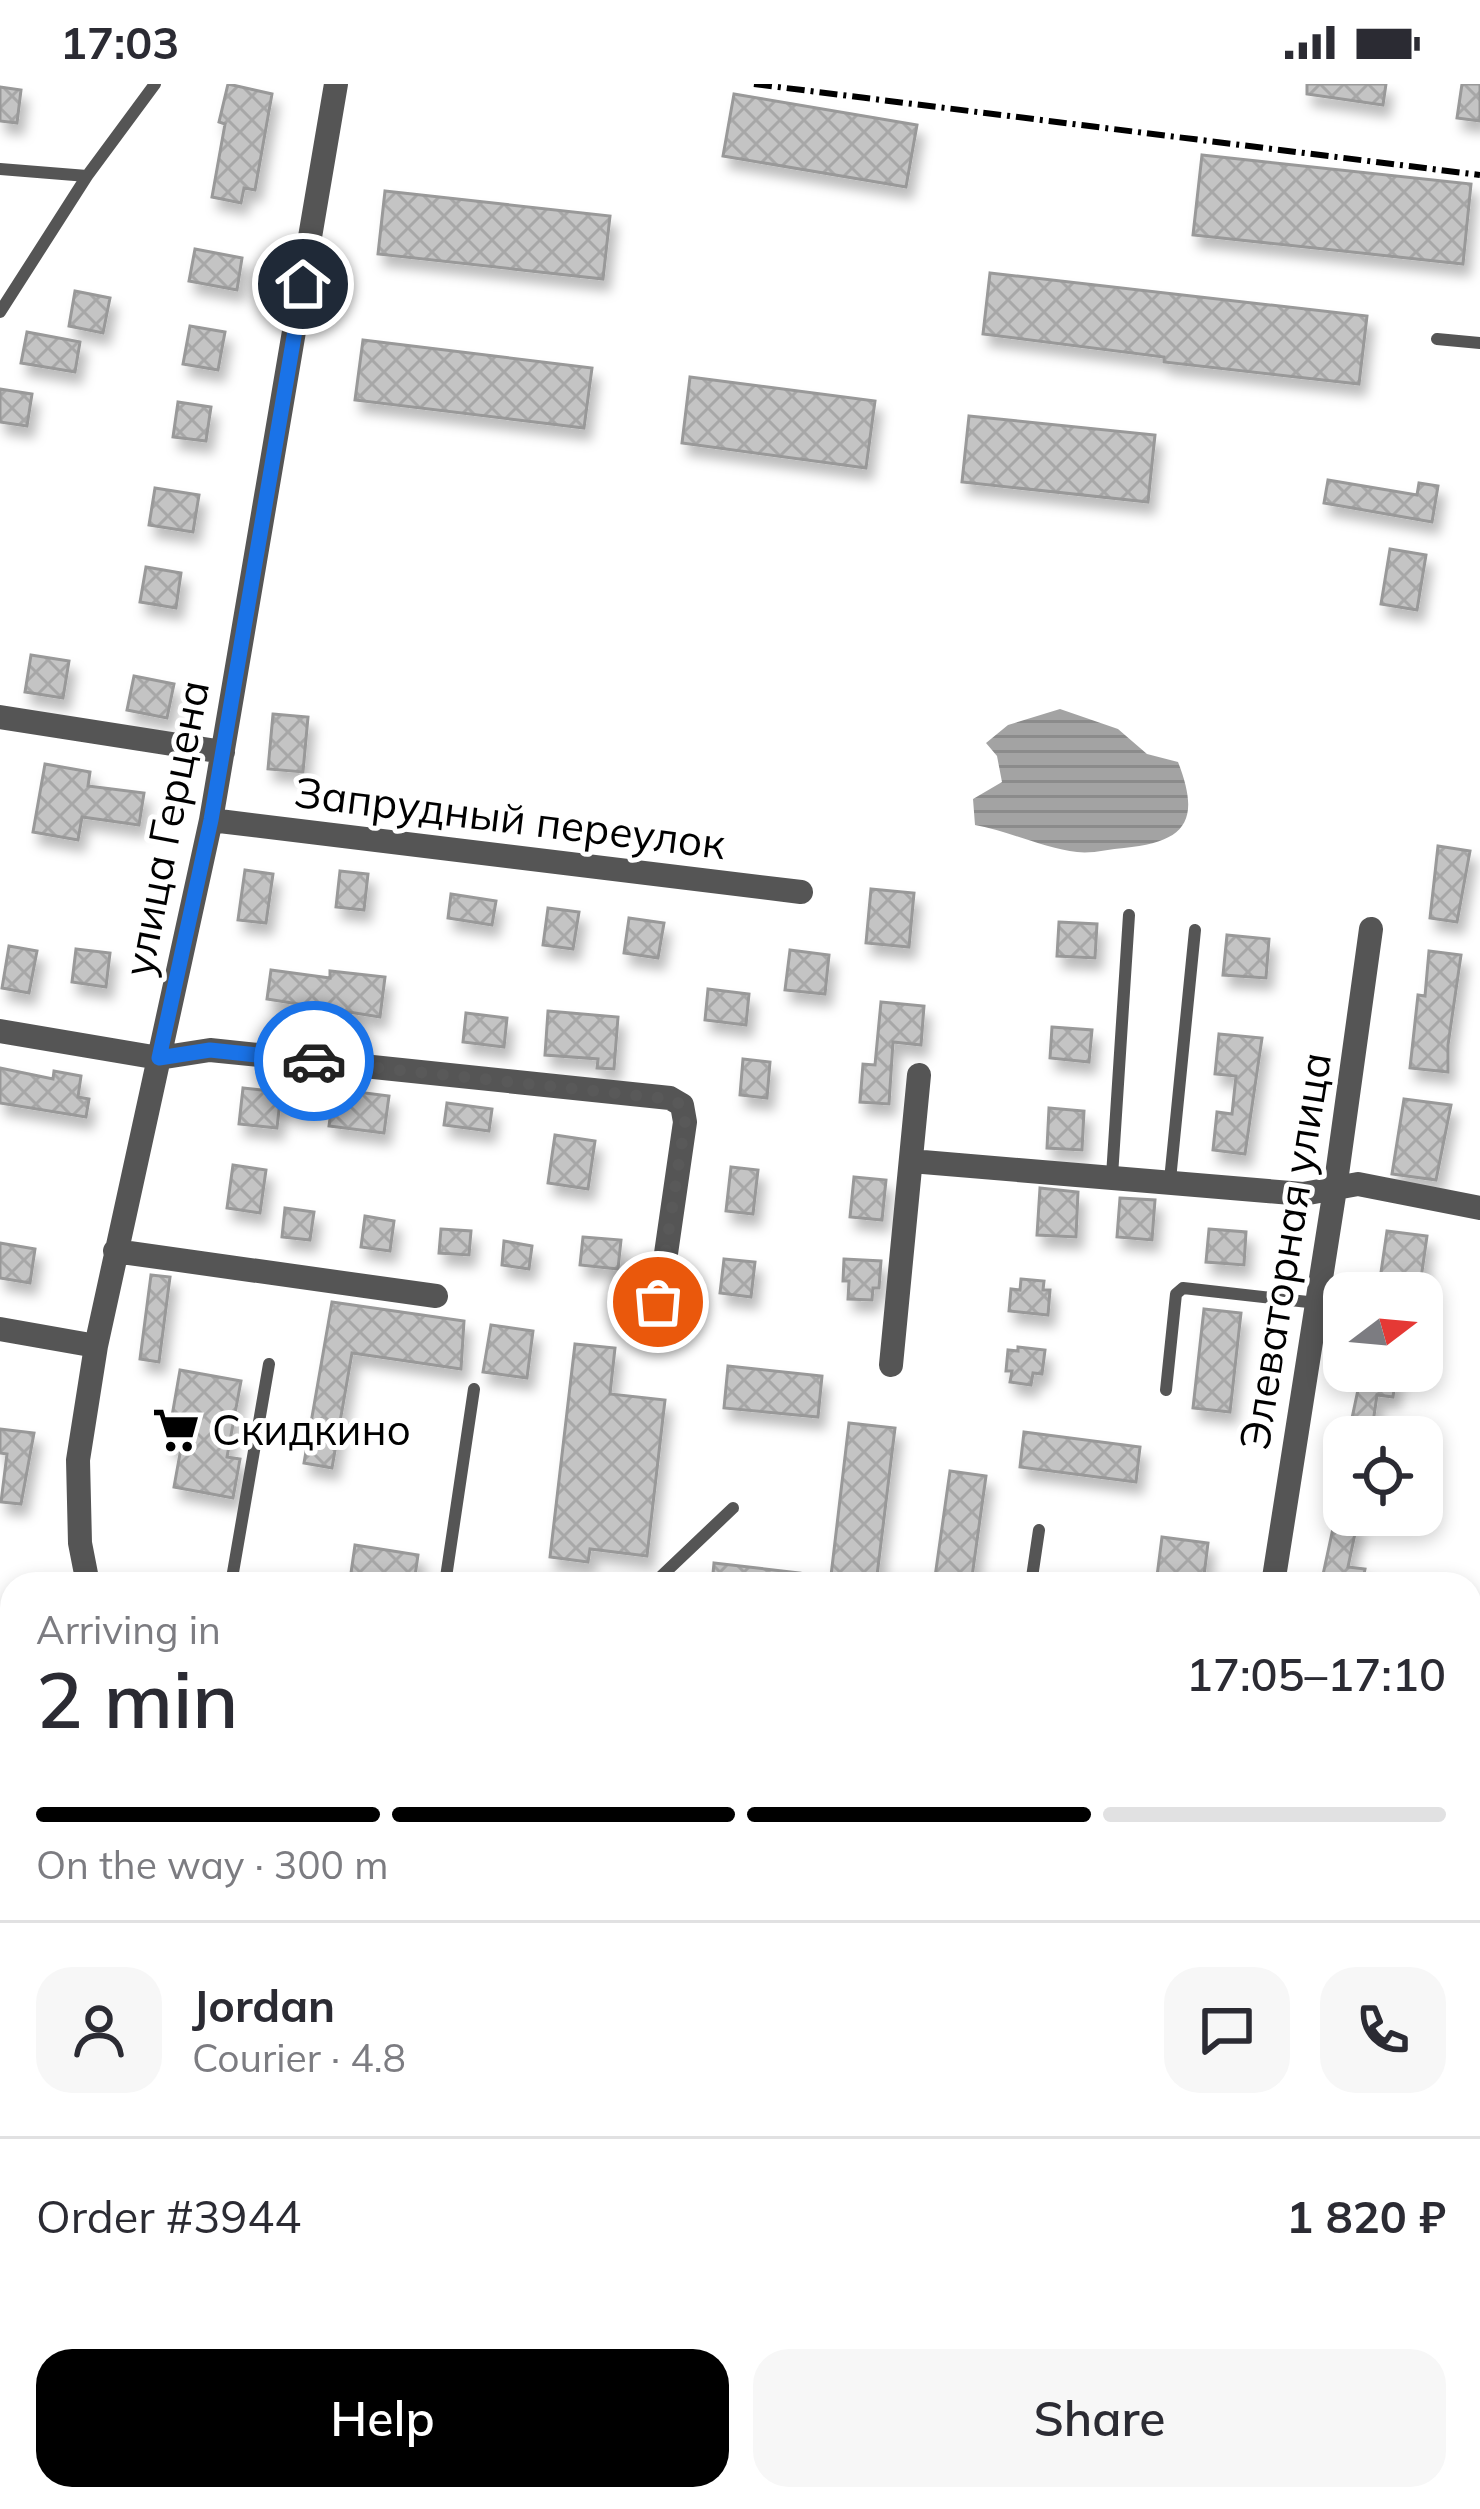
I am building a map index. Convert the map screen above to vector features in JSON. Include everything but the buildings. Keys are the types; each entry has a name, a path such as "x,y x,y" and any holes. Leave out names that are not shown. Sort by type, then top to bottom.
{"street":[{"name":"улица Герцена","path":"86,1572 80,1544 78,1460 96,1346 211,820 336,84"},
{"path":"0,717 223,752"},
{"name":"Запрудный переулок","path":"211,820 801,892"},
{"name":"Элеваторная улица","path":"1275,1572 1336,1189 1371,929"},
{"path":"0,1031 159,1058 210,1050 646,1096 682,1105 685,1122 658,1302"},
{"path":"891,1365 919,1075"},
{"path":"911,1161 1304,1194 1365,1185 1480,1208"},
{"path":"115,1251 436,1296"},
{"path":"0,1329 96,1346"}],"lane":[{"path":"0,312 87,176 155,84"},
{"path":"0,169 87,176"},
{"path":"1437,339 1480,343"},
{"path":"1112,1177 1130,915"},
{"path":"1170,1180 1196,930"},
{"path":"1166,1390 1176,1294 1183,1288 1317,1304"},
{"path":"233,1572 269,1364"},
{"path":"447,1572 474,1389"},
{"path":"666,1572 733,1508"},
{"path":"1033,1572 1039,1530"}],"shaded area":[{"path":"1060,709 1118,729 1147,754 1178,762 1188,799 1183,825 1174,834 1145,845 1083,852 975,825 973,799 1002,782 997,756 986,743 1008,725"}],"railway":[{"path":"754,84 1480,175"}],"way so far":[{"path":"314,1061 670,1099 682,1105 685,1122 658,1302"}],"place":[{"name":"Скидкино","path":"176,1430"}],"route":[{"path":"303,284 211,820 159,1058 210,1050 314,1061"}]}
